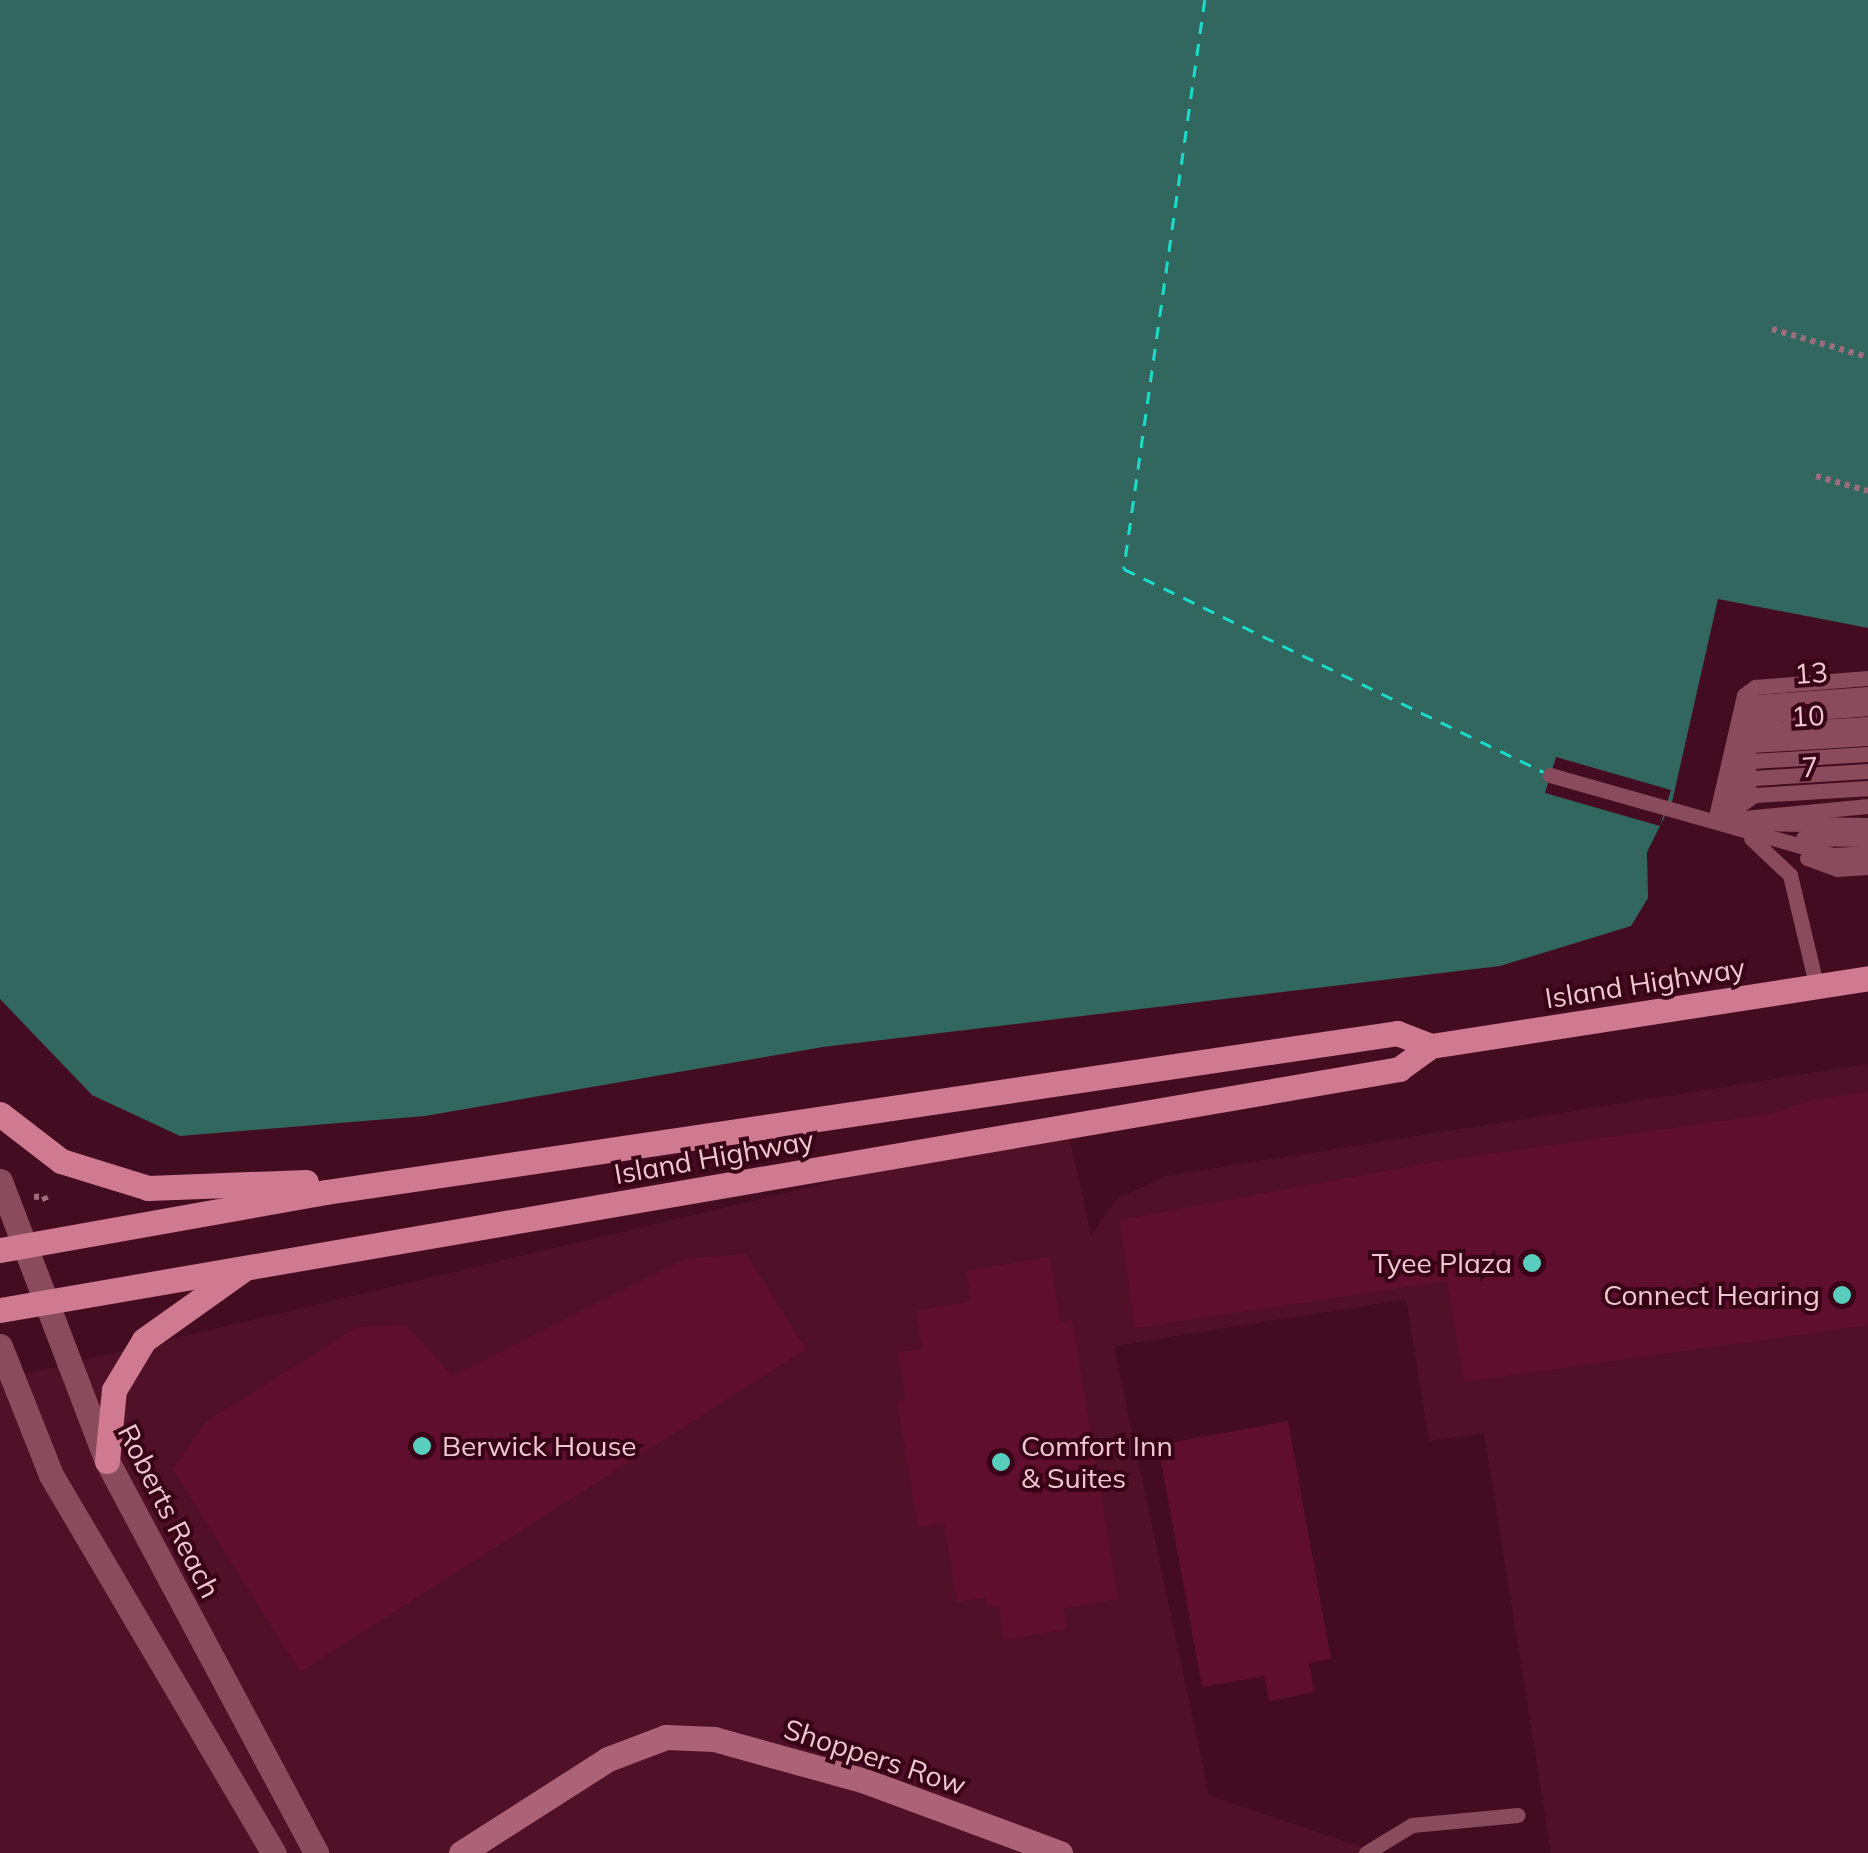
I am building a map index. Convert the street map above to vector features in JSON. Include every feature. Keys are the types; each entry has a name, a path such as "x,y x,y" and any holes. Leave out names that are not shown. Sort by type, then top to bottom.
{"main road":[{"name":"Island Highway","path":"0,1310 1398,1069 1431,1046 1868,978"},
{"name":"Island Highway","path":"12,1247 420,1178 1398,1033 1431,1046"},
{"path":"0,1114 62,1161 148,1188 420,1178"},
{"path":"107,1461 114,1390 144,1340 245,1268"}],"street":[{"name":"Roberts Reach","path":"0,1182 12,1247 42,1303 107,1461 316,1853"},
{"path":"0,1346 51,1475 274,1853"},
{"name":"Shoppers Row","path":"460,1853 608,1758 666,1737 714,1739 865,1781 1060,1853"}],"lane":[{"path":"1715,821 1744,695 1769,686 1868,678"},
{"name":"13","path":"1753,731 1868,694"},
{"path":"1753,731 1868,708"},
{"path":"1746,711 1753,731 1715,821 1746,711"},
{"path":"1753,731 1868,724"},
{"path":"1715,821 1753,731"},
{"path":"1753,731 1868,754"},
{"name":"10","path":"1753,731 1868,738"},
{"path":"1715,821 1754,787 1868,771"},
{"path":"1550,775 1827,849 1868,853"},
{"name":"7","path":"1754,787 1868,788"},
{"path":"1715,821 1802,809 1868,806"},
{"path":"1715,821 1827,849 1868,868"},
{"path":"1715,821 1757,841 1790,875 1817,988"},
{"path":"1827,849 1868,825"},
{"path":"1827,849 1868,839"},
{"path":"1366,1853 1412,1825 1518,1815"}],"path":[{"path":"1772,329 1868,357"},
{"path":"1816,476 1868,491"}],"shaded area":[{"path":"0,0 1868,0 1868,628 1718,599 1672,802 1647,852 1648,898 1631,926 1500,966 823,1047 425,1116 180,1136 92,1095 0,999"},
{"path":"1868,1064 1868,1853 1551,1853 1484,1433 1429,1441 1406,1299 1114,1346 1209,1795 1379,1853 0,1853 0,1380 1067,1126 1091,1235 1117,1199 1166,1176"}],"pier":[{"path":"1556,757 1671,790 1660,826 1545,793"}],"building":[{"name":"Tyee Plaza","path":"1868,1092 1868,1325 1464,1382 1447,1281 1135,1328 1120,1220 1428,1163 1771,1114 1812,1100"},
{"name":"Berwick House","path":"746,1254 806,1349 300,1672 173,1469 206,1422 358,1327 406,1325 453,1376 685,1259"},
{"name":"Comfort Inn & Suites","path":"1050,1257 1060,1322 1072,1320 1118,1599 1064,1608 1067,1629 1004,1640 999,1606 988,1607 986,1597 957,1602 944,1522 918,1527 897,1401 906,1400 898,1352 922,1349 916,1311 971,1301 966,1271"},
{"path":"1288,1421 1331,1659 1309,1663 1314,1692 1269,1701 1264,1676 1202,1687 1158,1445"}],"ferry route":[{"path":"1205,0 1124,569 1544,772"}],"place":[{"name":"Tyee Plaza","path":"1532,1263"},
{"name":"Connect Hearing","path":"1842,1295"},
{"name":"Berwick House","path":"422,1446"},
{"name":"Comfort Inn & Suites","path":"1001,1462"}]}
